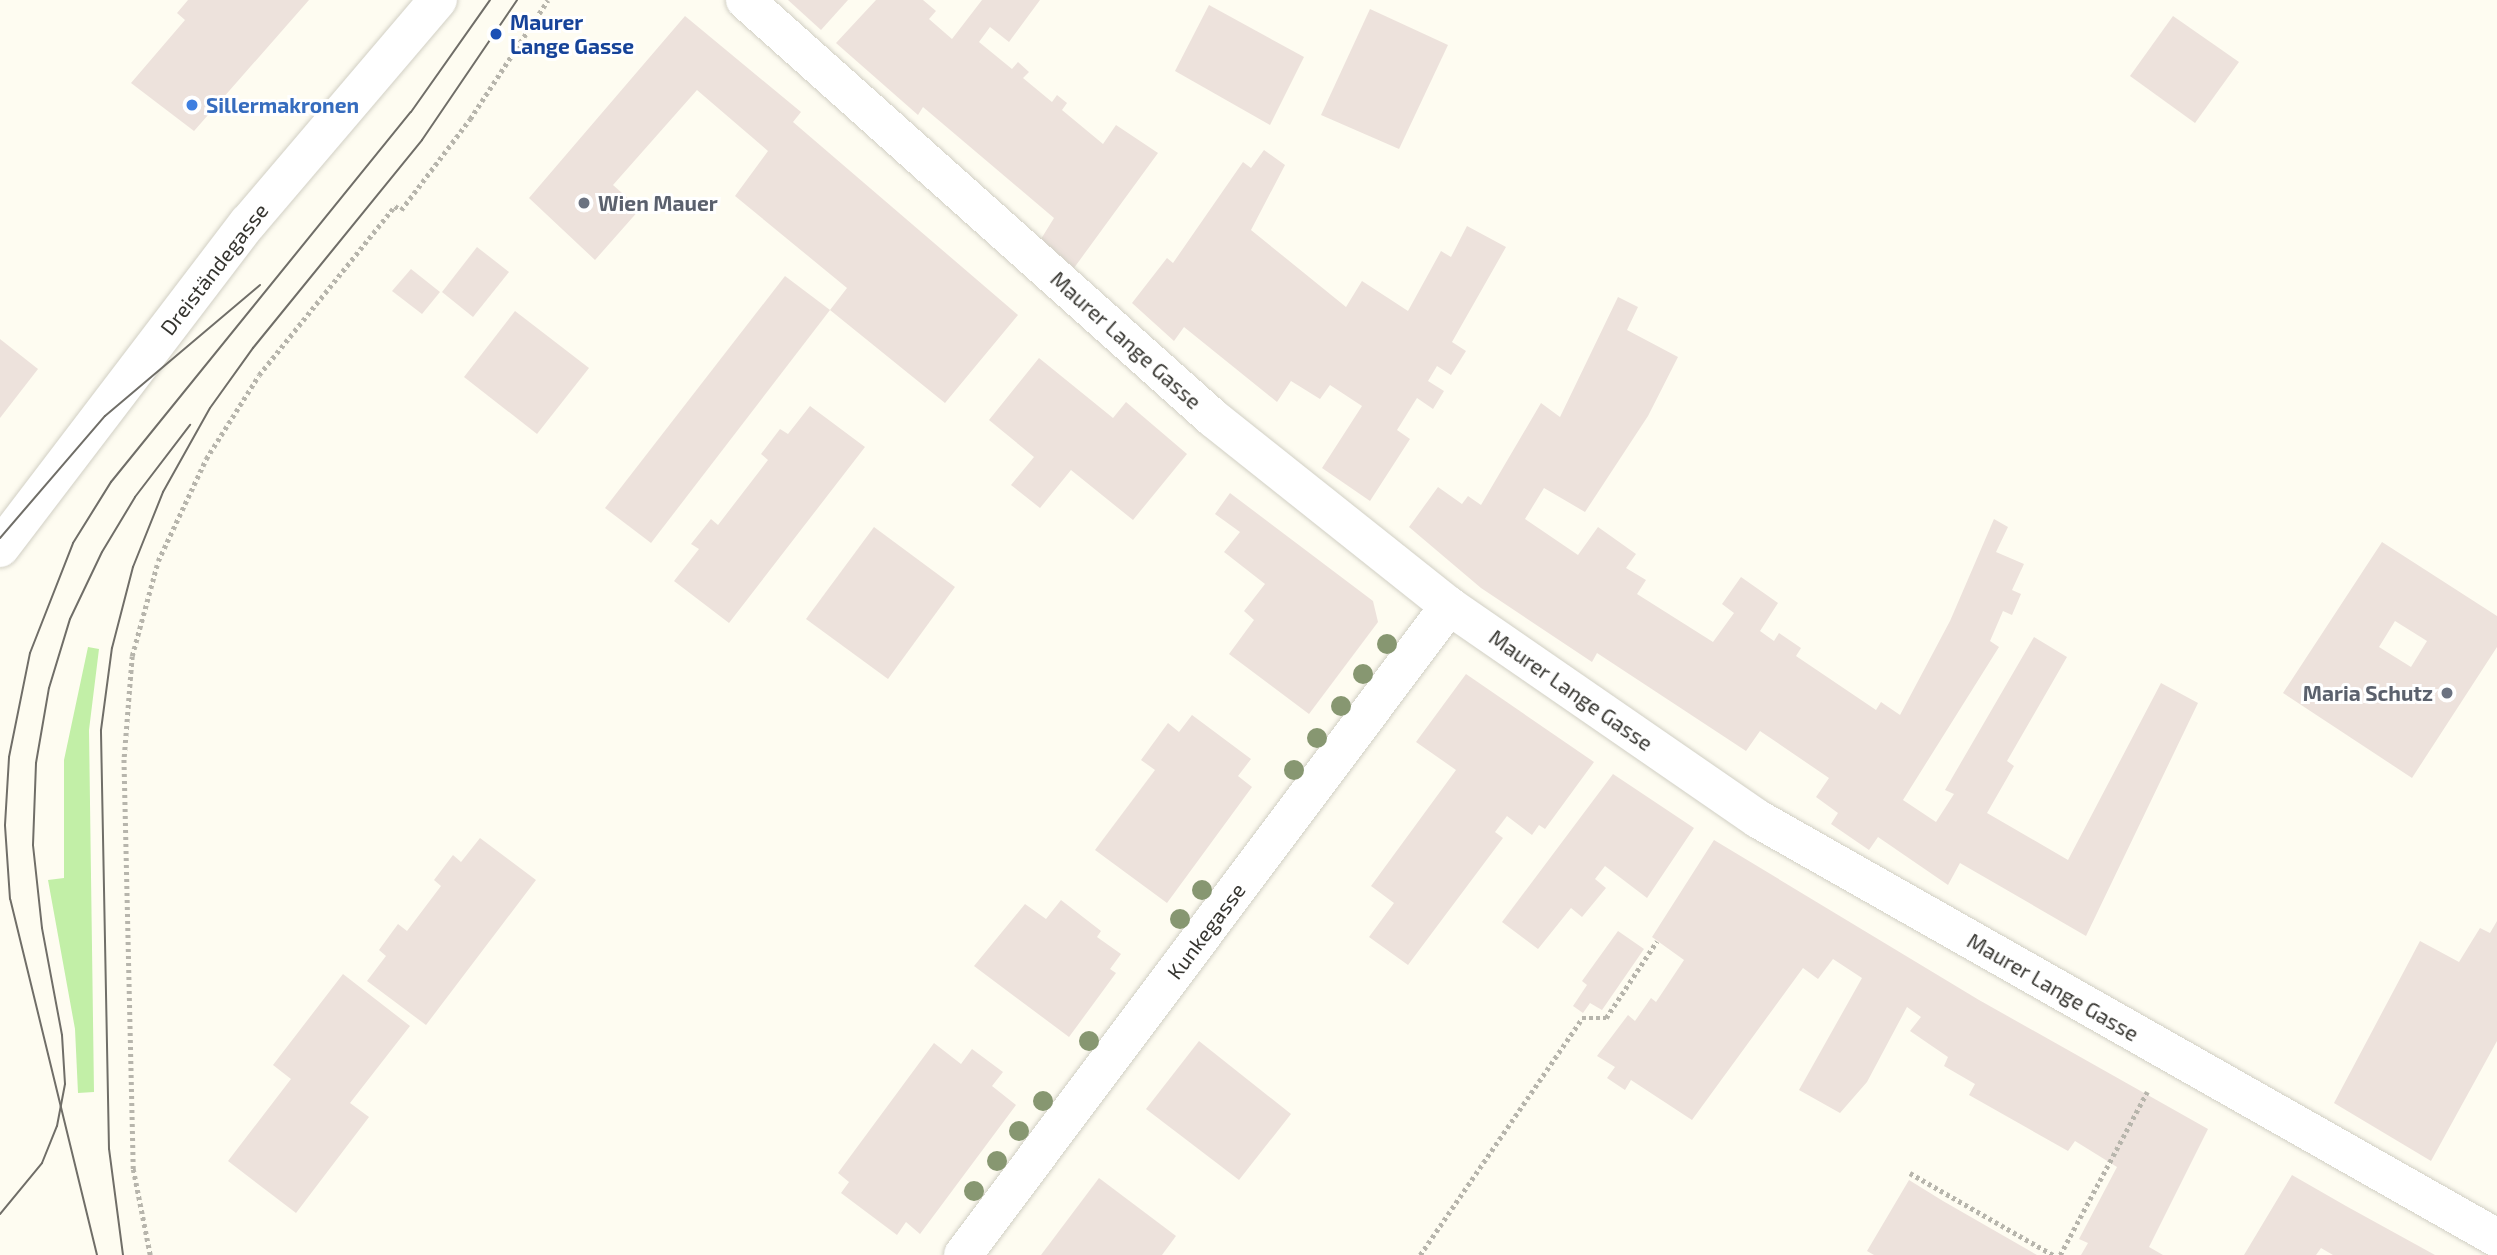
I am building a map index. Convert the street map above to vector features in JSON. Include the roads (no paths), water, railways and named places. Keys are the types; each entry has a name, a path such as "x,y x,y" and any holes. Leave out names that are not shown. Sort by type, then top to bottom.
{"street":[{"name":"Dreiständegasse","path":"0,548 248,223 438,0"},
{"name":"Maurer Lange Gasse","path":"745,0 1214,419 1449,606 1758,819 2497,1238"},
{"name":"Kunkegasse","path":"963,1255 1449,606"}],"tram line":[{"path":"97,1255 10,899 5,825 9,757 30,653 73,543 111,482 411,112 490,0"},
{"path":"123,1255 109,1149 101,730 112,648 133,567 163,492 210,408 253,348 422,140 517,0"},
{"path":"0,538 105,416 260,285"},
{"path":"0,1214 42,1163 57,1126 65,1084 62,1035 42,928 33,845 36,763 49,688 70,619 102,552 135,497 190,425"}],"place":[{"name":"Maurer Lange Gasse","path":"496,34"},
{"name":"Sillermakronen","path":"192,105"},
{"name":"Wien Mauer","path":"584,203"},
{"name":"Maria Schutz","path":"2447,693"}]}
